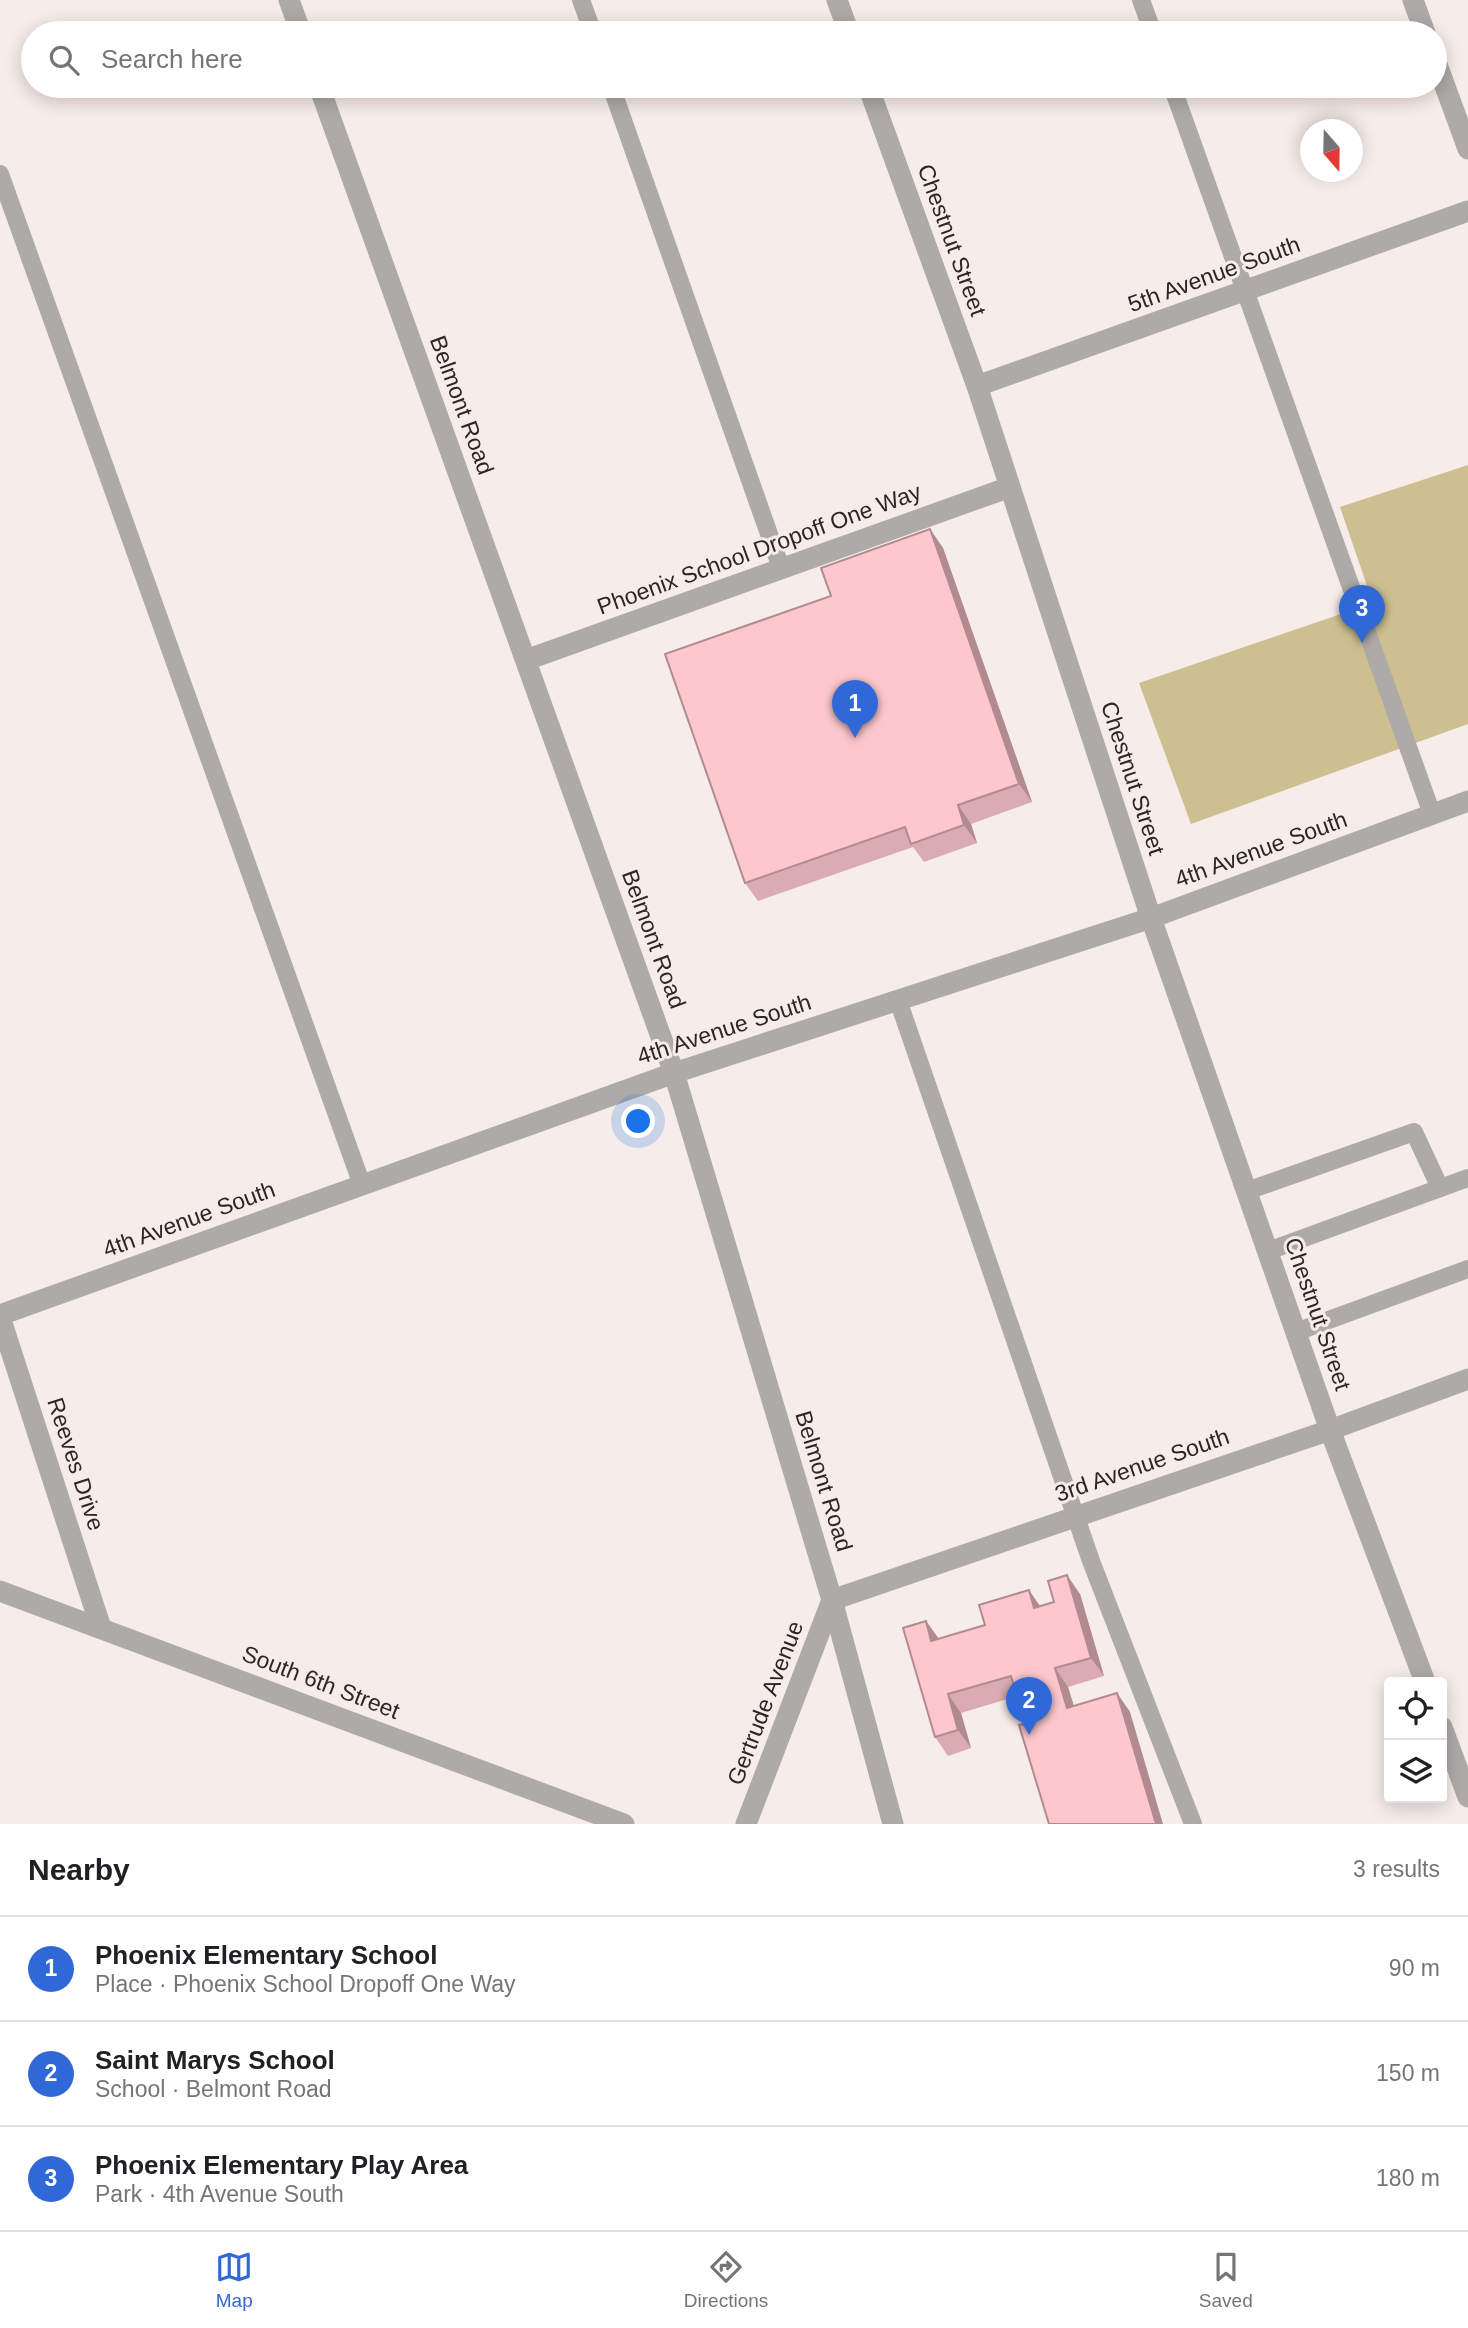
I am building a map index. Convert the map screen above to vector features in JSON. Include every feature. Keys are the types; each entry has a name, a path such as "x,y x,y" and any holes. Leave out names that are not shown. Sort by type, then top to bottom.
{"street":[{"path":"289,0 297,21"},
{"path":"837,0 845,21"},
{"path":"1413,0 1421,21"},
{"path":"1447,92 1468,149"},
{"name":"Belmont Road","path":"324,98 674,1073 832,1600 893,1824"},
{"name":"Chestnut Street","path":"872,98 977,386 1151,918 1330,1430 1423,1677"},
{"name":"5th Avenue South","path":"977,386 1468,211"},
{"name":"Phoenix School Dropoff One Way","path":"526,660 1010,487"},
{"name":"4th Avenue South","path":"0,1316 674,1073 1151,918 1468,801"},
{"name":"Reeves Drive","path":"0,1316 102,1628"},
{"name":"3rd Avenue South","path":"832,1600 1330,1430 1468,1379"},
{"name":"South 6th Street","path":"0,1591 624,1824"},
{"name":"Gertrude Avenue","path":"746,1824 832,1600"},
{"path":"1447,1740 1468,1797"}],"lane":[{"path":"581,0 589,21"},
{"path":"1141,0 1149,21"},
{"path":"615,98 781,568"},
{"path":"1176,98 1432,814"},
{"path":"0,174 362,1185"},
{"path":"898,1000 1075,1515 1193,1824"},
{"path":"1247,1191 1414,1132 1440,1188"},
{"path":"1268,1251 1468,1178"},
{"path":"1296,1332 1468,1269"}],"shaded area":[{"path":"1468,465 1468,724 1191,824 1139,683 1373,603 1340,507"}],"building":[{"path":"930,529 1019,784 958,805 964,825 911,844 905,827 745,883 665,654 831,596 821,568"},
{"path":"1067,1575 1091,1658 1055,1668 1067,1708 1117,1693 1156,1824 1049,1824 1019,1725 1025,1724 1011,1676 948,1694 958,1730 935,1737 903,1628 926,1621 931,1641 985,1625 979,1605 1029,1590 1034,1608 1054,1602 1048,1581"}],"place":[{"name":"Phoenix Elementary Play Area","path":"1362,643"},
{"name":"Phoenix Elementary School","path":"855,738"},
{"name":"Saint Marys School","path":"1029,1735"}]}
